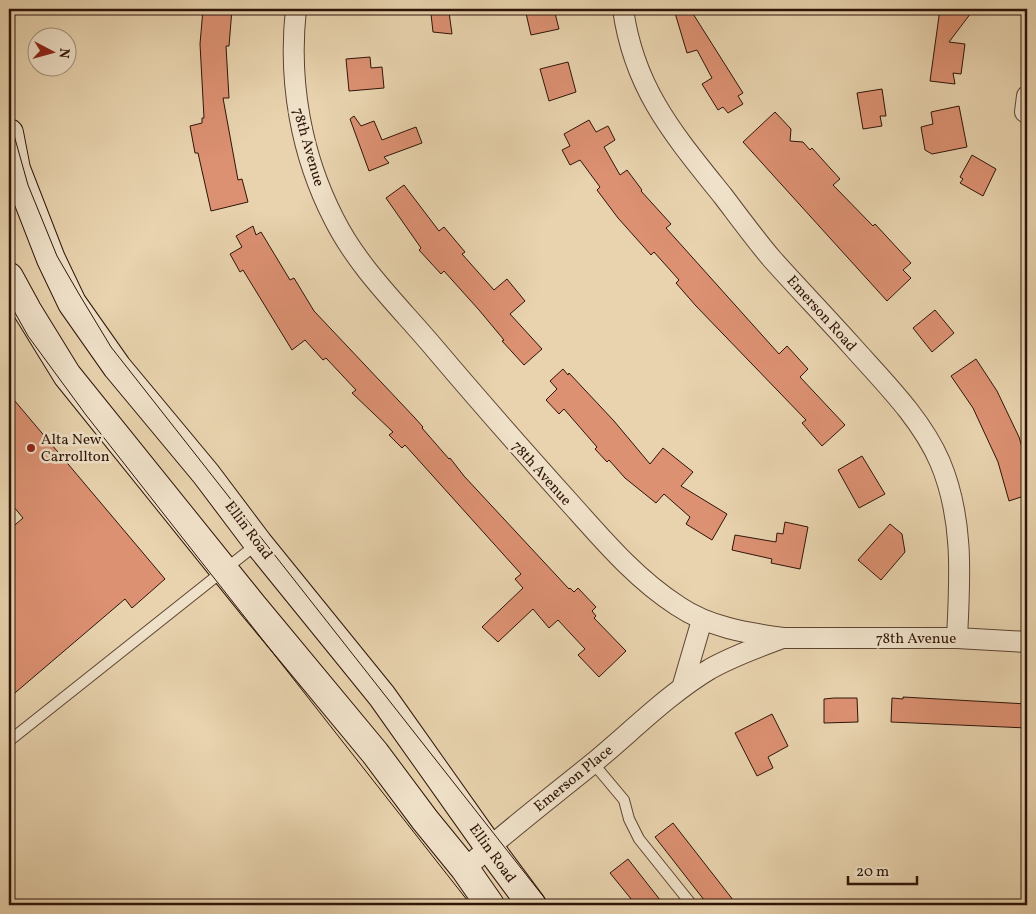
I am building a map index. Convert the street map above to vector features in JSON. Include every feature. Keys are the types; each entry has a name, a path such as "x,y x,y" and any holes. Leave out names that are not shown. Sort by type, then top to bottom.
{"street":[{"name":"78th Avenue","path":"296,9 292,50 295,92 316,180 334,220 356,255 383,289 492,416 624,562 646,583 678,606 702,620 755,634 783,638 957,638 1027,642"},
{"name":"Emerson Road","path":"623,9 634,60 650,98 680,144 771,258 866,362 927,437 940,463 949,488 958,529 960,566 957,638"},
{"name":"Ellin Road","path":"9,133 12,170 72,303 117,367 206,474 258,543 382,696 532,905"},
{"path":"9,277 67,375 375,753 425,820 465,869 490,905"},
{"path":"682,688 702,620"},
{"name":"Emerson Place","path":"465,869 489,847 682,688 736,655 783,638"}],"lane":[{"path":"9,741 258,543"},
{"path":"593,763 624,800 629,819 639,839 692,905"}],"building":[{"path":"203,9 232,9 229,46 226,46 229,98 223,98 238,180 242,179 248,202 211,211 198,153 195,153 190,126 202,123 202,118 204,118 200,44"},
{"path":"525,9 554,9 559,29 531,35"},
{"path":"690,9 743,93 738,96 743,104 728,113 723,107 718,110 702,84 712,78 697,50 687,53 675,13"},
{"path":"940,9 974,9 949,42 965,44 961,74 953,73 955,84 930,81"},
{"path":"449,12 452,34 433,32 431,14"},
{"path":"370,57 371,68 382,67 384,88 349,91 346,59"},
{"path":"568,62 576,92 549,101 540,69"},
{"path":"882,89 886,116 880,116 882,126 863,129 857,93"},
{"path":"959,106 967,147 932,154 925,150 921,127 933,124 931,112"},
{"path":"775,112 791,129 790,141 803,142 810,150 812,148 840,179 833,185 873,226 875,224 911,263 903,270 911,278 887,301 743,142"},
{"path":"354,116 361,126 374,121 382,140 416,127 422,143 384,157 389,163 369,171 350,119"},
{"path":"589,120 596,132 608,126 615,140 604,147 620,175 627,170 641,191 671,224 666,228 779,354 787,346 808,369 800,377 845,425 822,446 802,423 806,420 696,306 676,283 679,280 654,252 651,255 618,218 597,190 600,187 580,160 570,165 562,150 570,146 564,134"},
{"path":"972,155 996,169 983,196 960,183 963,179 960,177"},
{"path":"404,185 439,231 444,227 465,252 462,254 494,290 507,279 525,301 510,314 542,349 524,365 444,271 441,274 419,250 421,248 386,198"},
{"path":"253,226 256,235 261,232 290,280 294,278 314,311 415,418 464,476 569,589 574,592 578,588 596,607 592,611 596,616 594,618 626,651 599,677 578,655 585,649 558,620 549,628 533,609 498,642 482,627 523,588 515,579 521,574 405,445 402,448 389,435 393,432 352,393 356,390 326,358 323,360 305,340 292,350 243,270 240,272 230,254 242,247 236,236"},
{"path":"935,310 954,333 932,352 913,328"},
{"path":"976,359 997,391 1019,437 1027,463 1027,495 1009,501 998,462 973,408 951,376"},
{"path":"563,369 614,421 650,464 663,448 693,472 681,486 727,514 712,540 686,524 690,517 664,494 656,503 625,478 609,460 607,462 595,449 597,447 564,409 559,414 546,400 557,389 550,381"},
{"path":"9,394 165,579 132,608 125,599 9,698 9,530 23,518 9,501"},
{"path":"862,456 885,494 859,508 838,470"},
{"path":"785,522 808,527 800,569 771,563 772,559 732,550 735,535 776,542 777,533 783,534"},
{"path":"890,524 902,534 905,552 881,580 858,560"},
{"path":"903,697 1027,704 1027,728 891,722 892,698 903,699"},
{"path":"857,698 858,722 824,723 824,699"},
{"path":"772,714 788,746 768,757 773,768 757,776 735,733"},
{"path":"673,823 737,905 708,905 655,837"},
{"path":"628,859 664,905 636,905 610,873"}],"tram line":[{"path":"9,108 12,128 28,185 57,256 111,347 550,905"},
{"path":"9,302 28,336 86,415 471,905"}],"place":[{"name":"Alta New Carrollton","path":"31,448"}]}
